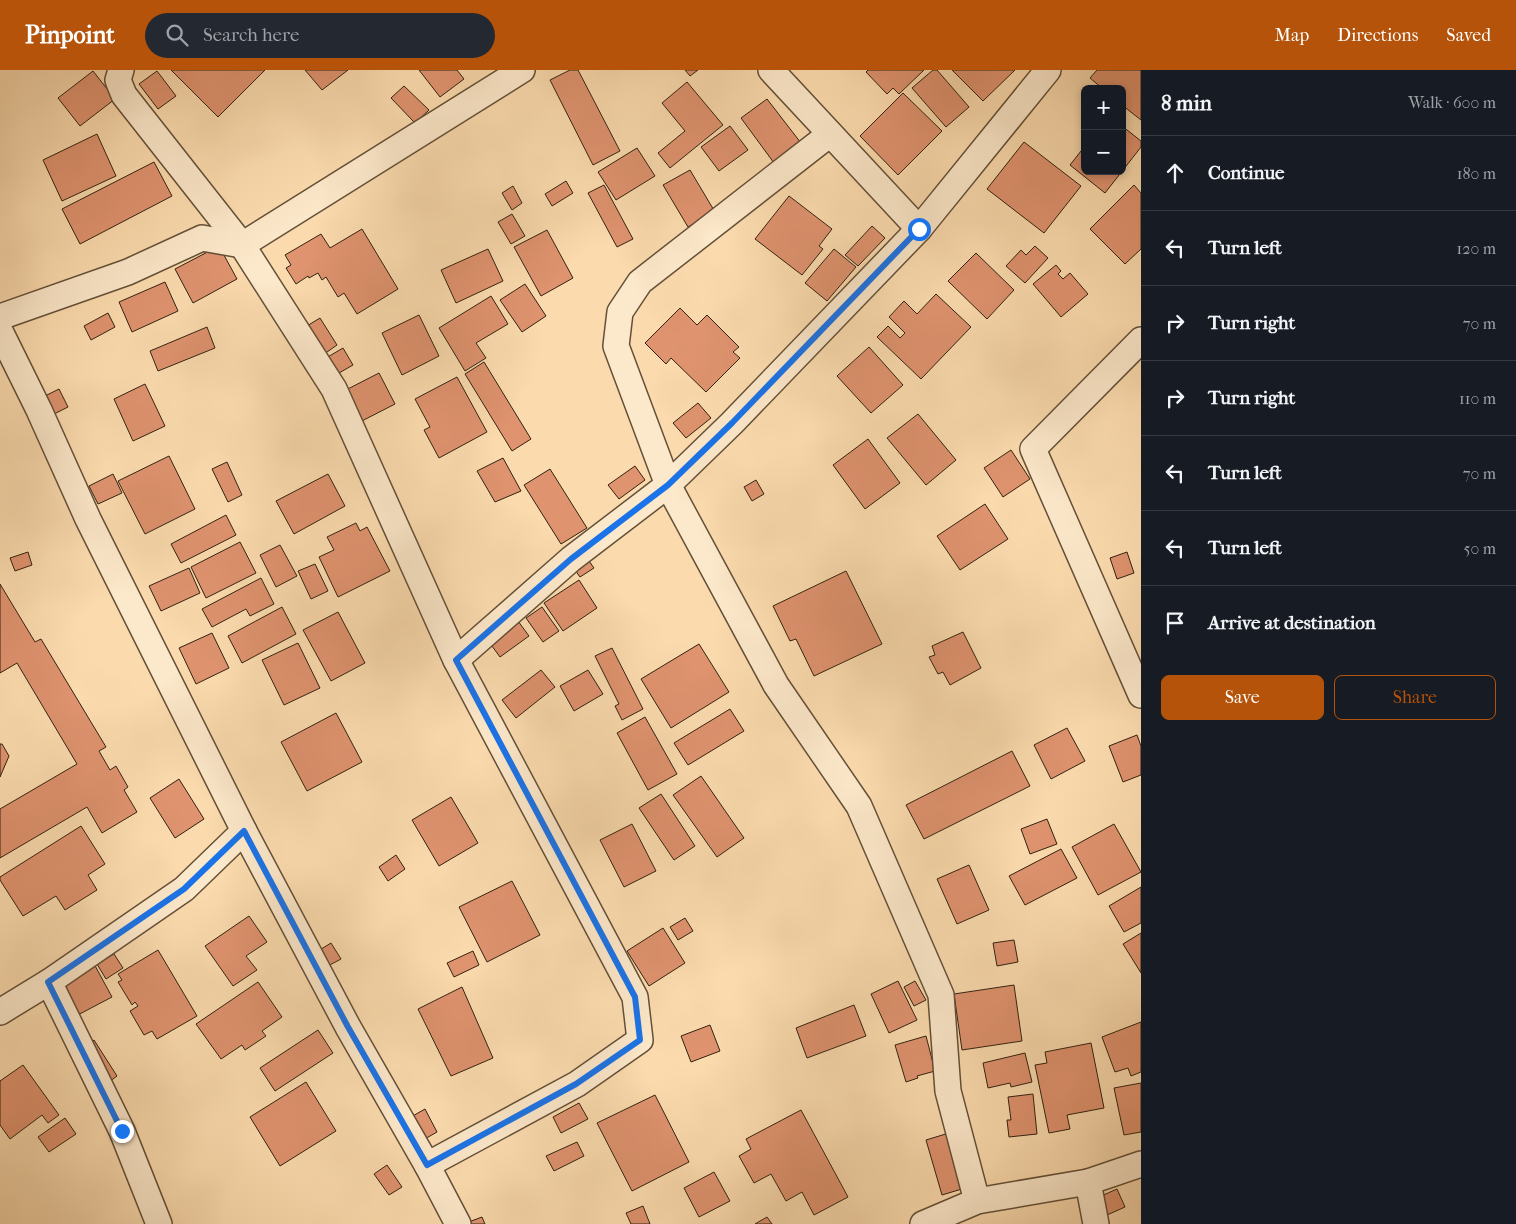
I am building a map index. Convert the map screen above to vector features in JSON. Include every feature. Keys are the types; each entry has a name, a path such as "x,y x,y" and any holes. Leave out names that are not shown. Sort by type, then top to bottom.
{"street":[{"path":"121,70 118,80 124,95 242,245 334,389 456,660 635,997 640,1040 576,1084 427,1165"},
{"path":"0,317 128,272 202,238 242,245 522,70"},
{"path":"770,70 919,229"},
{"path":"456,660 571,559 668,485 732,423 919,229 1048,70"},
{"path":"830,134 640,282 620,312 616,346 668,485 776,686 859,806 941,995 948,1091 977,1201"},
{"path":"0,331 39,410 88,519 244,831 348,1027 427,1165 458,1224"},
{"path":"1141,340 1033,449 1141,695"},
{"path":"0,1012 48,982 184,889 244,831"},
{"path":"48,982 122,1131 159,1224"},
{"path":"923,1224 977,1201 1088,1182 1141,1164"},
{"path":"1088,1182 1096,1224"}],"building":[{"path":"171,70 265,70 218,117"},
{"path":"305,70 348,70 322,90"},
{"path":"419,70 457,70 464,79 440,97"},
{"path":"570,70 578,70 620,151 593,165 550,80"},
{"path":"685,70 698,70 690,76"},
{"path":"868,70 924,70 899,94 893,88 887,94 866,72"},
{"path":"933,70 937,70 969,107 946,127 912,88"},
{"path":"952,70 1015,70 983,101"},
{"path":"1097,70 1141,70 1141,120 1126,108 1126,85 1098,85 1090,78"},
{"path":"93,71 115,99 80,126 58,98"},
{"path":"157,71 176,96 158,109 139,84"},
{"path":"687,82 723,125 670,168 658,153 685,131 662,103"},
{"path":"404,86 429,110 415,123 391,98"},
{"path":"903,93 942,131 898,175 860,136"},
{"path":"767,99 801,143 774,163 741,118"},
{"path":"730,126 748,150 719,171 701,147"},
{"path":"1126,129 1141,141 1141,147 1126,166"},
{"path":"97,134 116,176 62,201 43,160"},
{"path":"1024,142 1081,186 1044,233 987,189"},
{"path":"637,148 655,176 616,200 598,172"},
{"path":"1081,151 1081,174 1070,165"},
{"path":"154,162 172,196 80,244 62,209"},
{"path":"690,170 715,212 688,227 663,185"},
{"path":"1082,175 1119,175 1105,193"},
{"path":"566,181 573,193 552,206 545,194"},
{"path":"604,185 633,239 617,247 588,193"},
{"path":"1134,185 1141,193 1141,249 1125,264 1090,229"},
{"path":"513,186 522,203 512,210 502,193"},
{"path":"789,196 832,229 819,246 823,249 802,275 755,239"},
{"path":"512,214 525,236 511,244 498,222"},
{"path":"872,226 885,238 858,266 845,255"},
{"path":"362,229 398,289 357,314 344,293 338,297 326,277 322,280 318,273 309,278 308,276 296,284 286,268 291,265 285,255 321,234 330,248"},
{"path":"547,230 573,278 541,296 514,247"},
{"path":"219,246 237,279 193,303 175,269"},
{"path":"1035,246 1048,258 1025,283 1006,266 1021,250 1026,255"},
{"path":"488,249 503,281 456,303 441,270"},
{"path":"834,249 856,267 827,301 805,283"},
{"path":"976,253 1014,290 987,319 948,281"},
{"path":"1056,265 1061,271 1058,274 1063,279 1070,273 1088,294 1061,317 1033,284"},
{"path":"165,282 178,311 132,332 119,302"},
{"path":"525,284 546,316 522,332 500,300"},
{"path":"936,294 971,327 921,379 877,337 888,326 900,338 905,333 889,317 904,301 917,314"},
{"path":"491,296 508,324 476,343 486,358 465,371 439,328"},
{"path":"680,308 697,325 707,315 739,347 733,352 740,358 706,392 671,358 666,364 645,343"},
{"path":"108,313 115,327 91,340 84,326"},
{"path":"419,315 439,356 402,375 382,333"},
{"path":"320,318 337,345 320,357 302,329"},
{"path":"207,327 215,348 158,371 150,351"},
{"path":"869,347 903,385 871,413 837,376"},
{"path":"343,348 353,365 332,377 321,361"},
{"path":"484,362 531,439 512,451 465,374"},
{"path":"379,373 395,404 356,424 340,393"},
{"path":"457,377 487,432 439,458 424,430 430,427 415,399"},
{"path":"145,384 165,426 133,441 114,399"},
{"path":"59,389 68,407 48,417 39,399"},
{"path":"698,403 711,418 686,438 673,423"},
{"path":"918,414 956,460 926,485 887,438"},
{"path":"868,439 900,483 865,509 833,465"},
{"path":"1011,450 1030,479 1003,497 984,468"},
{"path":"169,456 195,509 145,534 118,481"},
{"path":"503,458 521,491 495,502 477,471"},
{"path":"227,462 242,495 228,502 212,469"},
{"path":"635,466 645,480 619,499 608,485"},
{"path":"550,469 587,528 561,544 524,485"},
{"path":"113,474 122,493 98,504 89,486"},
{"path":"328,474 345,506 294,534 276,501"},
{"path":"756,480 764,494 752,501 744,487"},
{"path":"985,504 1008,539 960,570 937,536"},
{"path":"226,515 236,535 181,563 171,544"},
{"path":"356,523 360,531 367,527 390,571 338,597 319,557 334,550 327,537"},
{"path":"240,542 256,573 206,598 191,567"},
{"path":"280,545 297,576 276,587 260,555"},
{"path":"28,552 32,565 15,571 10,558"},
{"path":"1127,552 1134,573 1117,579 1110,558"},
{"path":"589,561 594,568 580,577 575,570"},
{"path":"315,564 328,591 311,599 298,571"},
{"path":"189,568 200,593 161,611 149,586"},
{"path":"846,571 882,644 814,676 796,639 790,641 773,606"},
{"path":"261,578 274,604 250,616 246,609 212,627 202,609"},
{"path":"579,580 597,608 563,631 544,603"},
{"path":"0,584 35,642 41,639 106,747 99,751 110,770 116,766 128,787 124,790 137,812 102,833 87,807 0,858 0,809 77,764 17,663 0,673"},
{"path":"282,607 296,634 242,663 228,636"},
{"path":"542,607 559,631 543,642 526,618"},
{"path":"338,612 365,663 331,681 303,630"},
{"path":"518,621 529,636 500,657 489,642"},
{"path":"963,632 981,668 950,685 943,672 938,674 929,657 935,655 932,646"},
{"path":"212,633 229,668 196,684 179,648"},
{"path":"298,643 320,688 284,705 262,660"},
{"path":"699,644 729,692 671,728 641,679"},
{"path":"612,648 643,709 622,720 615,706 619,704 595,656"},
{"path":"541,670 555,687 516,718 502,700"},
{"path":"588,670 603,694 574,711 560,686"},
{"path":"730,709 744,731 688,765 674,743"},
{"path":"336,713 362,762 307,791 281,742"},
{"path":"645,717 677,774 648,790 617,733"},
{"path":"1067,728 1085,761 1051,779 1034,745"},
{"path":"1137,735 1141,746 1141,775 1123,782 1109,746"},
{"path":"0,744 2,744 9,756 0,777"},
{"path":"1012,751 1030,786 924,839 906,805"},
{"path":"701,776 744,838 717,857 673,795"},
{"path":"179,779 204,819 175,838 150,798"},
{"path":"661,794 695,846 674,860 639,808"},
{"path":"451,797 478,843 439,866 412,820"},
{"path":"1047,819 1057,844 1030,854 1021,829"},
{"path":"632,824 656,871 624,887 600,840"},
{"path":"1114,824 1141,872 1098,895 1072,847"},
{"path":"81,826 105,864 88,875 97,890 65,910 56,896 23,916 0,880 0,877"},
{"path":"1061,849 1077,878 1025,905 1009,876"},
{"path":"396,855 405,869 388,881 379,867"},
{"path":"969,865 989,910 957,924 937,879"},
{"path":"512,881 540,935 487,962 459,907"},
{"path":"1141,887 1141,923 1124,932 1109,906"},
{"path":"249,916 267,942 246,956 257,970 233,986 205,946"},
{"path":"685,918 693,931 678,940 670,927"},
{"path":"663,928 685,963 649,986 627,951"},
{"path":"1141,933 1141,973 1123,944"},
{"path":"1014,940 1018,962 997,966 993,943"},
{"path":"331,943 341,959 328,966 318,951"},
{"path":"158,950 197,1016 157,1039 152,1031 144,1035 130,1011 138,1006 135,1002 132,1005 118,982 122,980 118,974"},
{"path":"473,951 479,965 454,977 447,963"},
{"path":"114,954 123,968 106,979 97,964"},
{"path":"93,962 112,997 72,1018 53,984"},
{"path":"898,981 917,1020 889,1033 871,994"},
{"path":"915,981 926,1000 914,1006 904,987"},
{"path":"258,982 282,1017 262,1031 266,1036 245,1050 242,1045 221,1059 196,1024"},
{"path":"1014,985 1022,1041 962,1050 954,994"},
{"path":"462,987 493,1058 451,1076 418,1009"},
{"path":"854,1005 866,1036 807,1058 796,1028"},
{"path":"1141,1022 1141,1072 1131,1076 1128,1068 1115,1072 1102,1037"},
{"path":"710,1025 720,1051 691,1062 681,1036"},
{"path":"318,1030 333,1053 275,1091 260,1068"},
{"path":"926,1036 935,1071 917,1076 918,1078 906,1082 895,1045"},
{"path":"94,1040 117,1076 109,1082 86,1046"},
{"path":"1091,1043 1104,1108 1067,1115 1070,1129 1049,1133 1035,1065 1047,1063 1045,1052"},
{"path":"1025,1053 1032,1082 1011,1087 1010,1083 988,1088 983,1063"},
{"path":"23,1065 59,1115 48,1123 42,1115 10,1139 0,1125 0,1081"},
{"path":"306,1082 336,1131 280,1166 250,1117"},
{"path":"1141,1083 1141,1132 1124,1135 1114,1088"},
{"path":"1033,1094 1037,1134 1009,1137 1007,1120 1011,1120 1008,1097"},
{"path":"655,1095 689,1162 632,1191 597,1123"},
{"path":"579,1103 588,1119 561,1133 553,1117"},
{"path":"425,1109 437,1132 423,1140 411,1117"},
{"path":"801,1110 848,1197 814,1215 802,1192 786,1201 771,1174 754,1183 739,1156 751,1149 746,1139"},
{"path":"65,1118 76,1134 49,1152 38,1137"},
{"path":"949,1133 965,1188 942,1195 926,1140"},
{"path":"577,1142 584,1156 554,1171 546,1156"},
{"path":"387,1165 402,1187 389,1195 374,1174"},
{"path":"714,1172 730,1201 699,1217 684,1188"},
{"path":"1117,1189 1125,1207 1107,1215 1099,1197"},
{"path":"643,1206 650,1224 631,1224 626,1213"},
{"path":"482,1217 485,1224 466,1223"},
{"path":"767,1217 772,1224 755,1224"}],"route":[{"path":"122,1131 48,982 184,889 244,831 348,1027 427,1165 576,1084 640,1040 635,997 456,660 571,559 668,485 732,423 919,229"}]}
